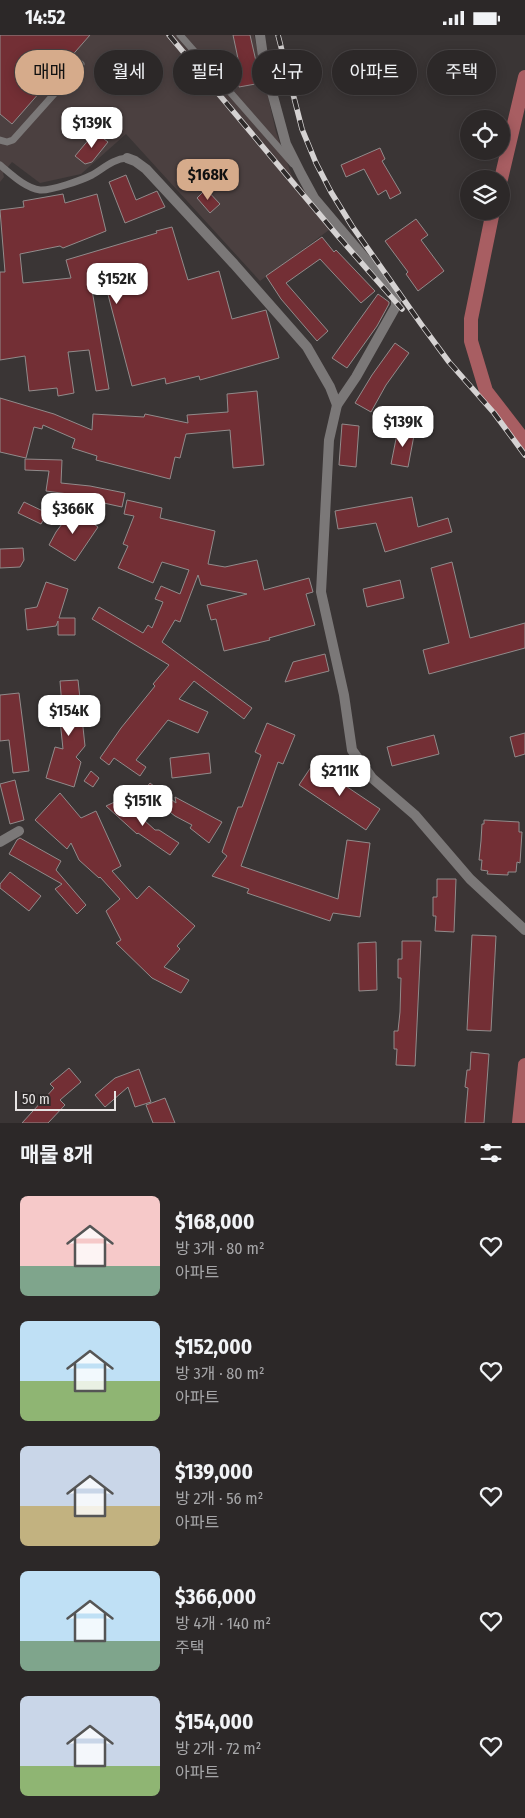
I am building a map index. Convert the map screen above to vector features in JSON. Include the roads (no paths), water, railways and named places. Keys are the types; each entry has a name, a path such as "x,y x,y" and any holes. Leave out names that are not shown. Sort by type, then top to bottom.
{"street":[{"path":"260,35 264,63 286,144 314,198 396,295 396,305 356,377 337,405 329,440 322,592 344,695 352,750 372,778 415,815 470,879 525,930"},
{"path":"127,158 146,169 234,264 307,347 330,387 337,405"},
{"path":"0,842 19,831"}],"lane":[{"path":"180,35 302,174"},
{"path":"0,140 7,142 13,140 54,95"},
{"path":"0,165 21,181 40,190 70,184 91,176 117,159 127,158"}],"waterway":[{"path":"503,170 525,77"},
{"path":"491,220 471,319 471,341 486,391 525,444"},
{"path":"519,1123 525,1065"}],"railway":[{"path":"169,35 337,235 402,309"},
{"path":"278,35 302,129 331,192 352,226 449,362 494,413 525,455"}]}
